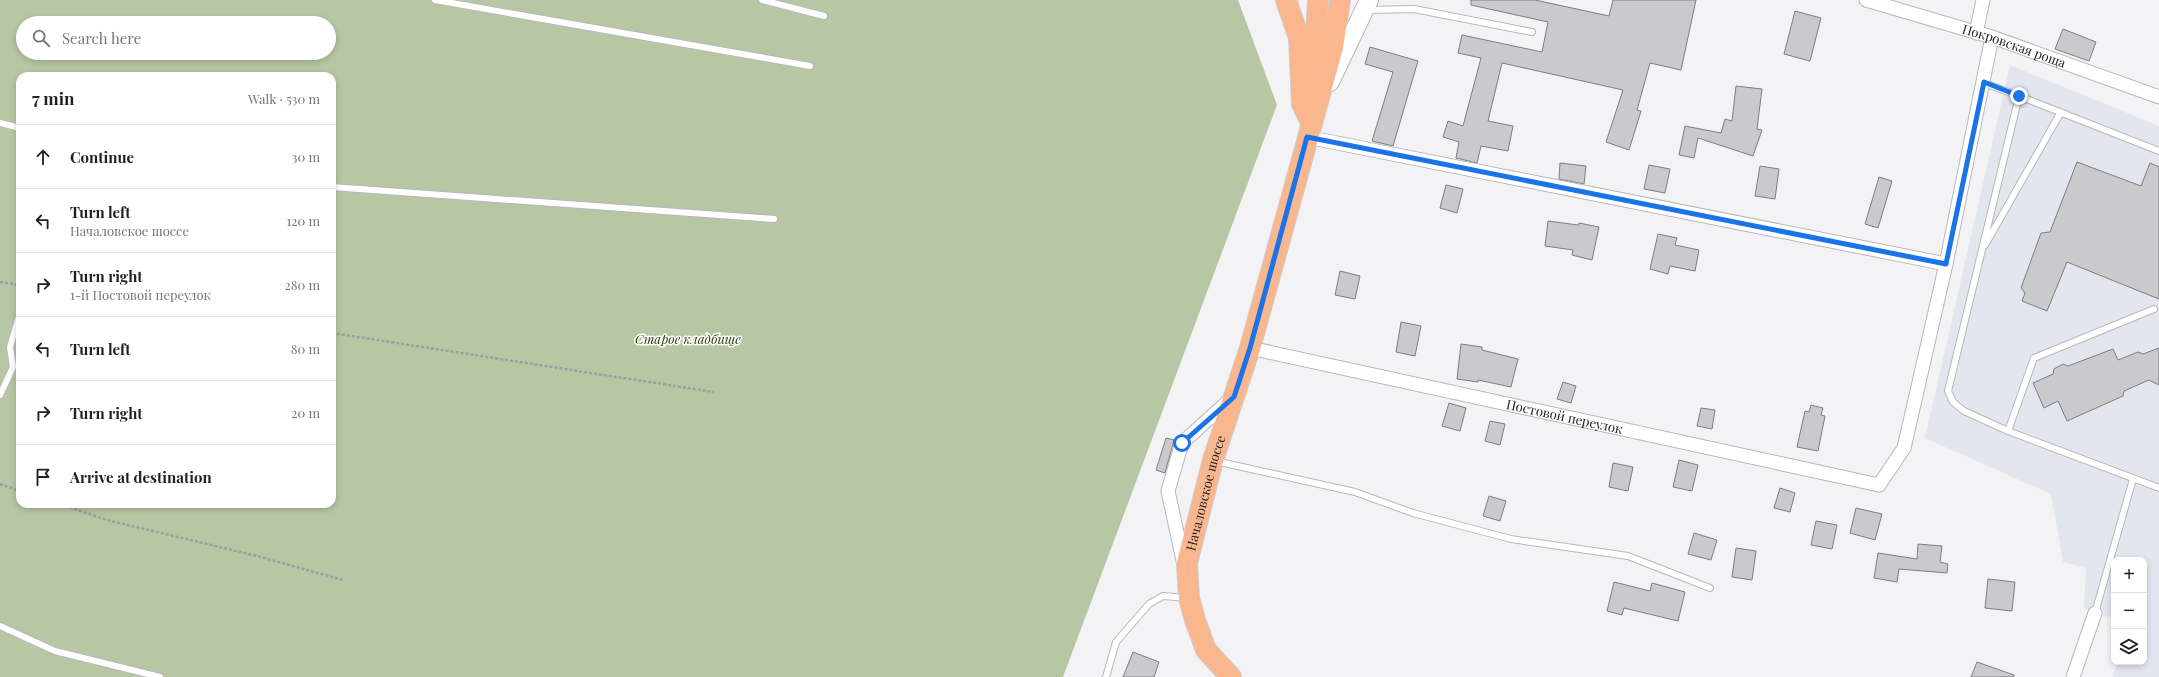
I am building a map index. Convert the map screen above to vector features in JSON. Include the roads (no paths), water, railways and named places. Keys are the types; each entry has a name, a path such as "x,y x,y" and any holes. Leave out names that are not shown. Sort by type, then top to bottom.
{"main road":[{"path":"1286,0 1299,38 1302,104 1309,130"},
{"path":"1309,130 1318,0"},
{"name":"Началовское шоссе","path":"1231,677 1206,650 1195,620 1189,591 1187,563 1213,460 1250,348 1333,47 1340,0"},
{"path":"1309,130 1366,5"}],"street":[{"name":"Покровская роща","path":"1866,0 1992,37 2159,97"},
{"path":"1976,33 1983,0"},
{"path":"1309,130 1946,264 1992,37"},
{"name":"Постовой переулок","path":"1250,348 1879,485 1904,448 1946,264"},
{"path":"1189,591 1168,491 1182,443 1234,397"},
{"path":"2073,677 2095,613"}],"lane":[{"path":"435,0 810,66"},
{"path":"762,0 824,16"},
{"path":"1366,5 1414,9 1532,32"},
{"path":"1984,82 2159,151"},
{"path":"2019,96 1948,391 1953,402 1964,411 2008,431 2159,488"},
{"path":"1982,251 2061,112"},
{"path":"0,124 16,127"},
{"path":"336,187 774,219"},
{"path":"2008,431 2034,358 2154,309"},
{"path":"0,395 13,367 10,347 16,327"},
{"path":"1213,460 1356,492 1413,513 1511,539 1628,556 1710,588"},
{"path":"2095,613 2134,479"},
{"path":"1106,677 1116,642 1149,604 1163,596 1189,591"},
{"path":"0,626 55,651 160,677"}],"park label":[{"name":"Старое кладбище","path":"688,339"}]}
